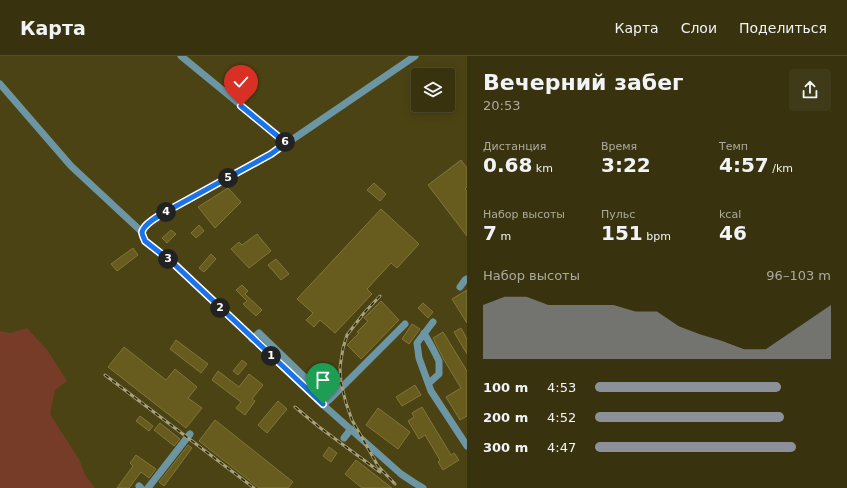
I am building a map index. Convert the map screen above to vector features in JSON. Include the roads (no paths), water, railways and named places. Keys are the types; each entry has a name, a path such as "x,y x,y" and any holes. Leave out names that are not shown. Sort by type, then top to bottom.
{"street":[{"path":"181,56 286,143"},
{"path":"142,232 146,225 169,210 271,154 415,56"},
{"path":"0,84 71,166 142,232 145,241 173,263 252,339 401,474 423,488"},
{"path":"460,286 467,279"},
{"path":"433,322 417,344 419,358 431,391 467,446"},
{"path":"323,404 331,398 405,324"},
{"path":"252,339 259,333 320,392"},
{"path":"424,333 434,349 439,361 439,374 429,383"},
{"path":"344,438 351,429"},
{"path":"148,488 190,434"}],"railway":[{"path":"380,296 364,313 347,335 340,367 341,383 352,420 378,466 395,484"},
{"path":"105,375 254,488"},
{"path":"295,407 319,427 380,472"}]}
